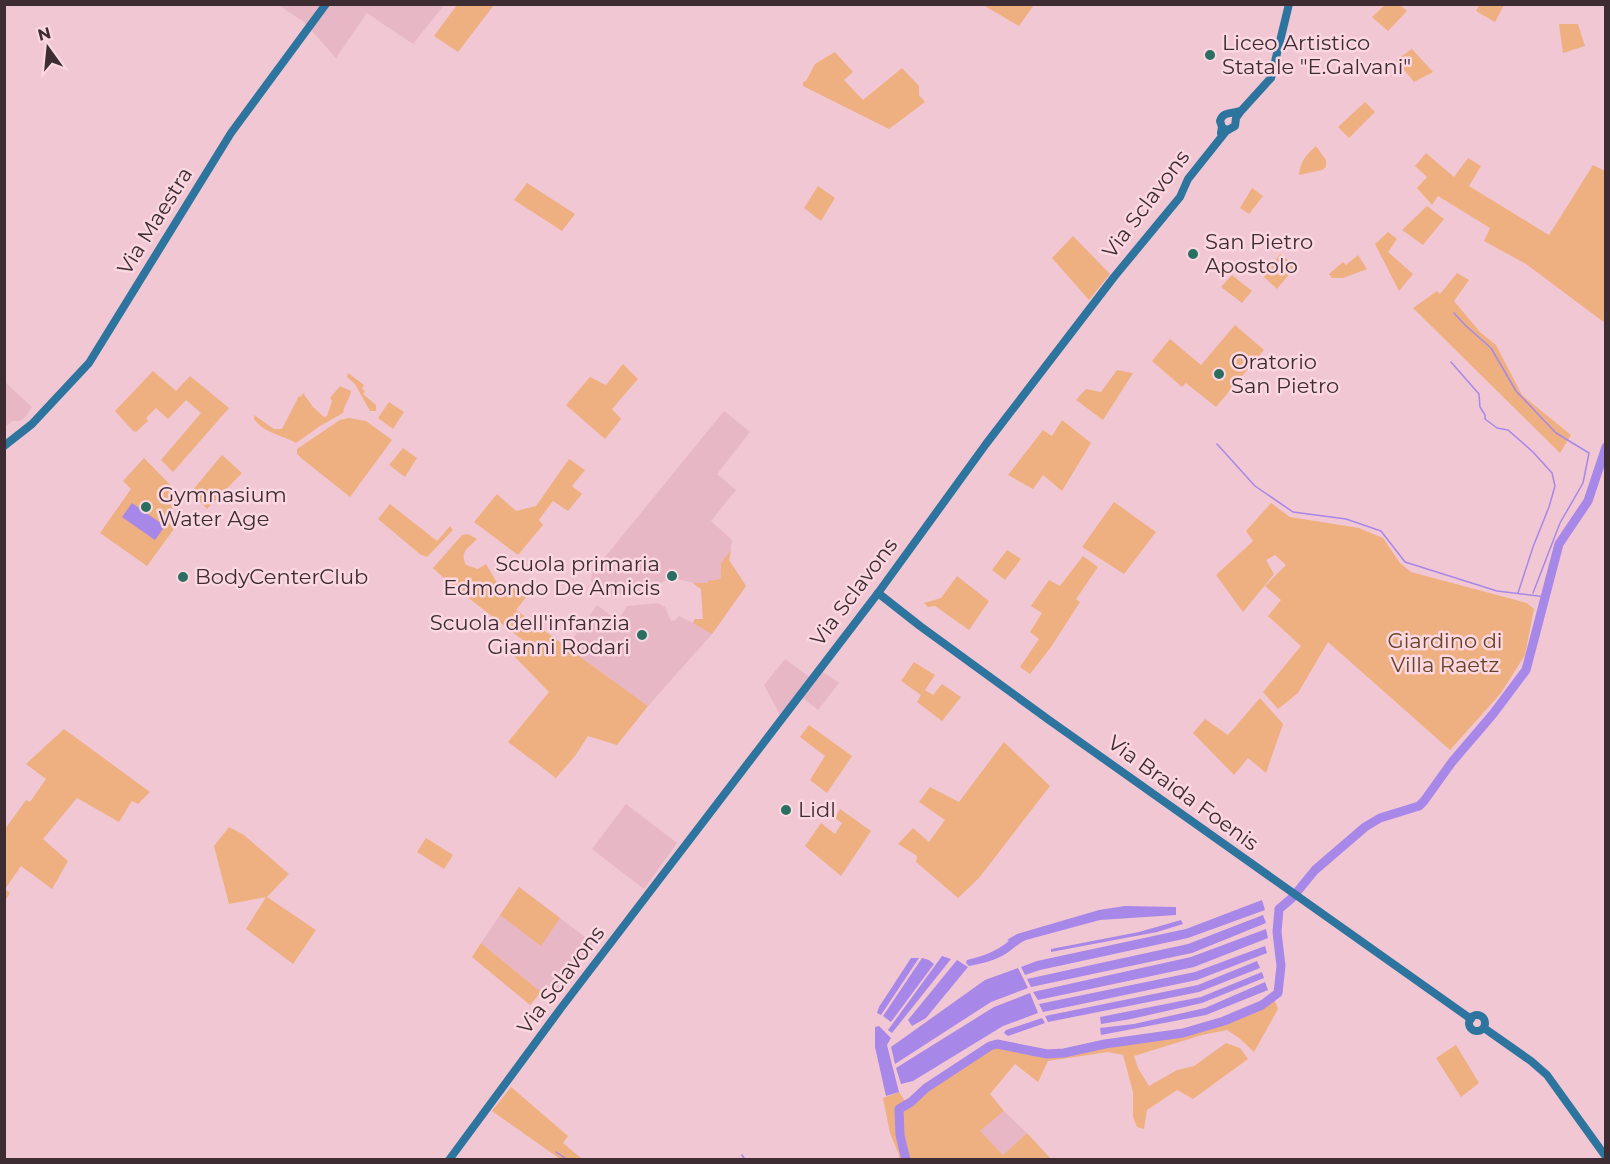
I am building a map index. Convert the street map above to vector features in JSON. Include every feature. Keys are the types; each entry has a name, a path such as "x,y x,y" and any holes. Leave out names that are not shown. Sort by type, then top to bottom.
{"street":[{"name":"Via Maestra","path":"4,446 33,424 89,363 231,133 326,4"},
{"name":"Via Sclavons","path":"449,1160 561,1008 878,592 986,444 1114,277 1180,197 1188,179 1223,131 1235,126 1236,114 1271,78 1290,4"},
{"name":"Via Sclavons","path":"1223,131 1221,116 1226,113 1236,114"},
{"name":"Via Braida Foenis","path":"878,592 920,626 1471,1019 1470,1024 1473,1030 1479,1031 1484,1028 1531,1061 1547,1075 1605,1157"}],"shaded area":[{"path":"278,5 444,5 413,44 367,13 336,58 303,21"},
{"path":"5,382 32,407 20,421 12,421 5,427"},
{"path":"724,411 750,432 717,474 736,490 711,521 732,540 729,560 746,586 712,634 648,706 567,647 597,605 618,621 627,606 658,603 665,607 671,621 676,620 679,616 693,623 695,619 703,619 701,589 691,582 672,578 658,584 650,593 610,594 597,589 591,581 592,573"},
{"path":"132,503 165,526 155,540 122,517"},
{"path":"785,659 811,678 781,717 764,685"},
{"path":"820,670 839,683 818,710 800,696"},
{"path":"626,804 677,843 644,889 592,849"},
{"path":"519,887 593,943 560,994 546,984 541,992 481,943"},
{"path":"1262,900 1265,910 1188,938 1025,975 1021,967 1037,961 1186,929"},
{"path":"1125,906 1176,907 1176,915 1100,920 1026,940 990,961 969,966 966,963 967,960 999,948 1017,934 1099,910"},
{"path":"1263,915 1266,923 1192,953 1031,987 1027,979 1188,944"},
{"path":"1181,920 1183,924 1157,932 1051,952 1051,949 1139,932"},
{"path":"1266,929 1268,938 1194,967 1038,1000 1033,992 1191,957"},
{"path":"1265,946 1267,953 1197,980 1043,1012 1039,1004 1195,972"},
{"path":"942,956 951,959 892,1033 888,1030"},
{"path":"911,958 919,958 881,1015 877,1013 879,1007"},
{"path":"922,958 934,964 891,1022 883,1016"},
{"path":"957,960 968,967 926,1018 912,1026 908,1020"},
{"path":"1257,961 1260,968 1199,992 1048,1022 1045,1016 1198,985"},
{"path":"1018,968 1028,988 991,1002 895,1064 891,1047 985,980"},
{"path":"1262,972 1264,978 1202,1003 1101,1024 1100,1017 1201,997"},
{"path":"1265,982 1268,990 1206,1015 1101,1035 1100,1028 1134,1024 1205,1008"},
{"path":"1030,993 1038,1013 1003,1026 913,1081 901,1084 896,1068 994,1007"},
{"path":"1042,1018 1045,1023 1008,1036 1004,1033 1006,1030"},
{"path":"879,1026 891,1038 887,1045 899,1092 886,1096 875,1047 875,1027"},
{"path":"1004,1111 1027,1133 1003,1155 979,1131"}],"green space":[{"path":"1480,4 1504,5 1495,22 1476,11"},
{"path":"457,5 494,5 458,52 434,36"},
{"path":"983,5 1034,5 1019,26"},
{"path":"1385,5 1400,5 1407,11 1388,31 1372,17"},
{"path":"1559,24 1578,24 1585,46 1563,53"},
{"path":"1412,49 1433,72 1414,82 1396,60"},
{"path":"835,52 853,72 844,80 863,100 902,68 919,86 919,95 925,102 889,129 803,86 803,82 806,81 815,64"},
{"path":"1365,102 1375,112 1349,138 1338,127"},
{"path":"1316,146 1326,160 1326,167 1299,175 1304,159"},
{"path":"1426,153 1454,177 1468,158 1481,166 1469,186 1549,235 1593,165 1605,171 1605,323 1526,264 1484,241 1490,228 1438,196 1432,205 1417,188 1427,177 1415,166"},
{"path":"527,183 575,214 562,231 514,200"},
{"path":"818,186 835,198 821,221 804,208"},
{"path":"1252,188 1263,196 1249,214 1240,208"},
{"path":"1427,206 1444,219 1423,245 1402,230"},
{"path":"1388,232 1397,239 1388,252 1413,274 1399,291 1375,244"},
{"path":"1073,236 1110,274 1089,300 1052,258"},
{"path":"1280,254 1296,266 1277,289 1264,277"},
{"path":"1358,255 1367,269 1343,278 1332,278 1329,274 1343,262 1346,265"},
{"path":"1457,273 1469,280 1454,301 1480,332 1496,345 1522,395 1571,435 1560,453 1413,308 1437,291 1440,294"},
{"name":"Oratorio San Pietro","path":"1232,275 1252,291 1242,303 1221,287"},
{"name":"Oratorio San Pietro","path":"1235,325 1264,350 1216,407 1186,383 1182,387 1152,361 1170,339 1201,365"},
{"path":"623,364 638,379 612,409 621,419 605,439 566,405 590,377 606,385"},
{"path":"1117,370 1133,373 1103,420 1076,400 1086,389 1101,392"},
{"path":"153,371 176,391 190,376 229,408 173,472 161,460 201,413 186,400 168,419 156,408 146,418 148,421 136,432 115,411"},
{"path":"348,373 364,385 363,394 376,405 376,411 370,411 355,384 347,377"},
{"path":"340,386 351,391 343,413 296,443 268,431 254,419 254,415 274,429 282,429 299,396 301,397 303,393 313,407 324,417 327,416 332,401 330,398"},
{"path":"389,402 404,412 393,429 378,418"},
{"path":"349,418 366,421 392,440 350,497 297,454 297,449 340,420"},
{"path":"1062,420 1091,443 1062,491 1043,475 1033,489 1008,475 1043,430 1052,436"},
{"path":"403,448 417,458 405,477 389,465"},
{"path":"222,455 242,473 207,509 191,492"},
{"name":"Gymnasium Water Age","path":"144,458 182,497 164,517 174,529 147,566 100,533 131,489 123,481"},
{"path":"569,459 585,470 572,486 582,494 568,511 553,501 539,520 543,525 518,555 474,522 497,494 516,511 536,506"},
{"path":"1114,502 1156,532 1124,574 1082,547"},
{"name":"Giardino di Villa Raetz","path":"1271,503 1290,517 1359,528 1383,538 1400,563 1411,572 1527,603 1534,609 1525,655 1501,693 1450,750 1328,642 1298,693 1278,709 1263,692 1301,646 1268,616 1281,600 1265,586 1286,565 1275,555 1266,560 1274,574 1243,612 1216,575 1253,541 1246,531"},
{"path":"390,504 437,541 450,526 453,530 427,557 421,555 378,519"},
{"path":"468,534 477,539 464,553 466,565 478,569 486,564 503,593 512,585 527,596 516,610 648,706 617,745 588,736 556,778 508,742 549,692 514,656 524,641 433,568 462,535"},
{"path":"731,550 729,560 746,586 712,634 693,623 695,619 703,619 701,589 693,583 708,583 708,581 721,579 721,563"},
{"path":"1007,550 1021,559 1005,580 992,570"},
{"path":"1083,556 1098,567 1076,599 1080,602 1051,647 1030,674 1020,667 1039,639 1030,632 1042,613 1031,606 1049,580 1060,586"},
{"path":"957,576 989,601 969,630 935,606 928,607 924,603 941,598"},
{"path":"914,662 935,675 925,690 933,695 942,684 961,697 942,721 917,702 921,695 901,681"},
{"path":"1260,698 1283,724 1266,773 1248,758 1234,775 1193,733 1205,719 1228,735"},
{"path":"809,725 852,756 827,793 810,780 825,756 800,737"},
{"path":"64,729 150,792 138,804 132,801 119,822 77,798 43,839 68,861 52,889 21,866 5,889 5,829 26,800 30,802 46,779 26,764"},
{"path":"1004,742 1050,786 979,878 958,898 916,862 917,856 898,844 913,828 929,842 945,820 919,802 930,787 959,802"},
{"path":"840,809 871,831 841,876 805,846 821,823 835,834 842,823 835,818"},
{"path":"229,827 244,835 289,874 267,897 316,930 293,964 246,929 266,897 229,904 214,846"},
{"path":"426,838 453,855 444,869 417,852"},
{"path":"519,887 560,918 541,946 500,915"},
{"path":"5,889 10,893 5,901"},
{"path":"481,943 541,992 530,1005 472,957"},
{"path":"1270,1001 1275,1001 1278,1009 1254,1052 1227,1030 1202,1035 1134,1056 1149,1086 1177,1070 1194,1066 1226,1043 1240,1048 1248,1059 1193,1099 1177,1090 1147,1110 1144,1129 1137,1127 1133,1117 1133,1092 1123,1055 1108,1052 1048,1061 1038,1082 1015,1064 990,1094 1004,1111 980,1131 1003,1155 1027,1133 1051,1159 899,1159 890,1133 883,1098 899,1092 907,1104 926,1088 990,1046 997,1044 1047,1054 1064,1053 1105,1044 1183,1033 1224,1021"},
{"path":"1456,1045 1479,1083 1461,1097 1436,1058"},
{"path":"511,1087 568,1136 563,1143 582,1159 560,1159 492,1111"}],"waterway":[{"path":"1454,313 1491,348 1516,391 1556,433 1589,453 1583,483 1560,523 1533,593"},
{"path":"1451,362 1479,394 1480,407 1485,419 1497,428 1508,430 1552,473 1555,486 1518,593"},
{"path":"1217,444 1255,486 1293,512 1346,519 1381,531 1405,562 1497,591 1546,597"},
{"path":"906,1160 900,1135 899,1109 911,1102 926,1088 990,1046 997,1044 1047,1054 1064,1053 1105,1044 1183,1033 1224,1021 1262,1005 1278,993 1281,966 1277,932 1279,909 1292,898 1315,870 1365,827 1380,818 1419,806 1526,670 1559,544 1588,501 1606,447"},
{"path":"556,1152 568,1160"},
{"path":"742,1155 745,1160"}],"place":[{"name":"Liceo Artistico Statale \"E.Galvani\"","path":"1210,55"},
{"name":"San Pietro Apostolo","path":"1193,254"},
{"name":"Oratorio San Pietro","path":"1219,374"},
{"name":"Gymnasium Water Age","path":"146,507"},
{"name":"Scuola primaria Edmondo De Amicis","path":"672,576"},
{"name":"BodyCenterClub","path":"183,577"},
{"name":"Scuola dell'infanzia Gianni Rodari","path":"642,635"},
{"name":"Lidl","path":"786,810"}]}
